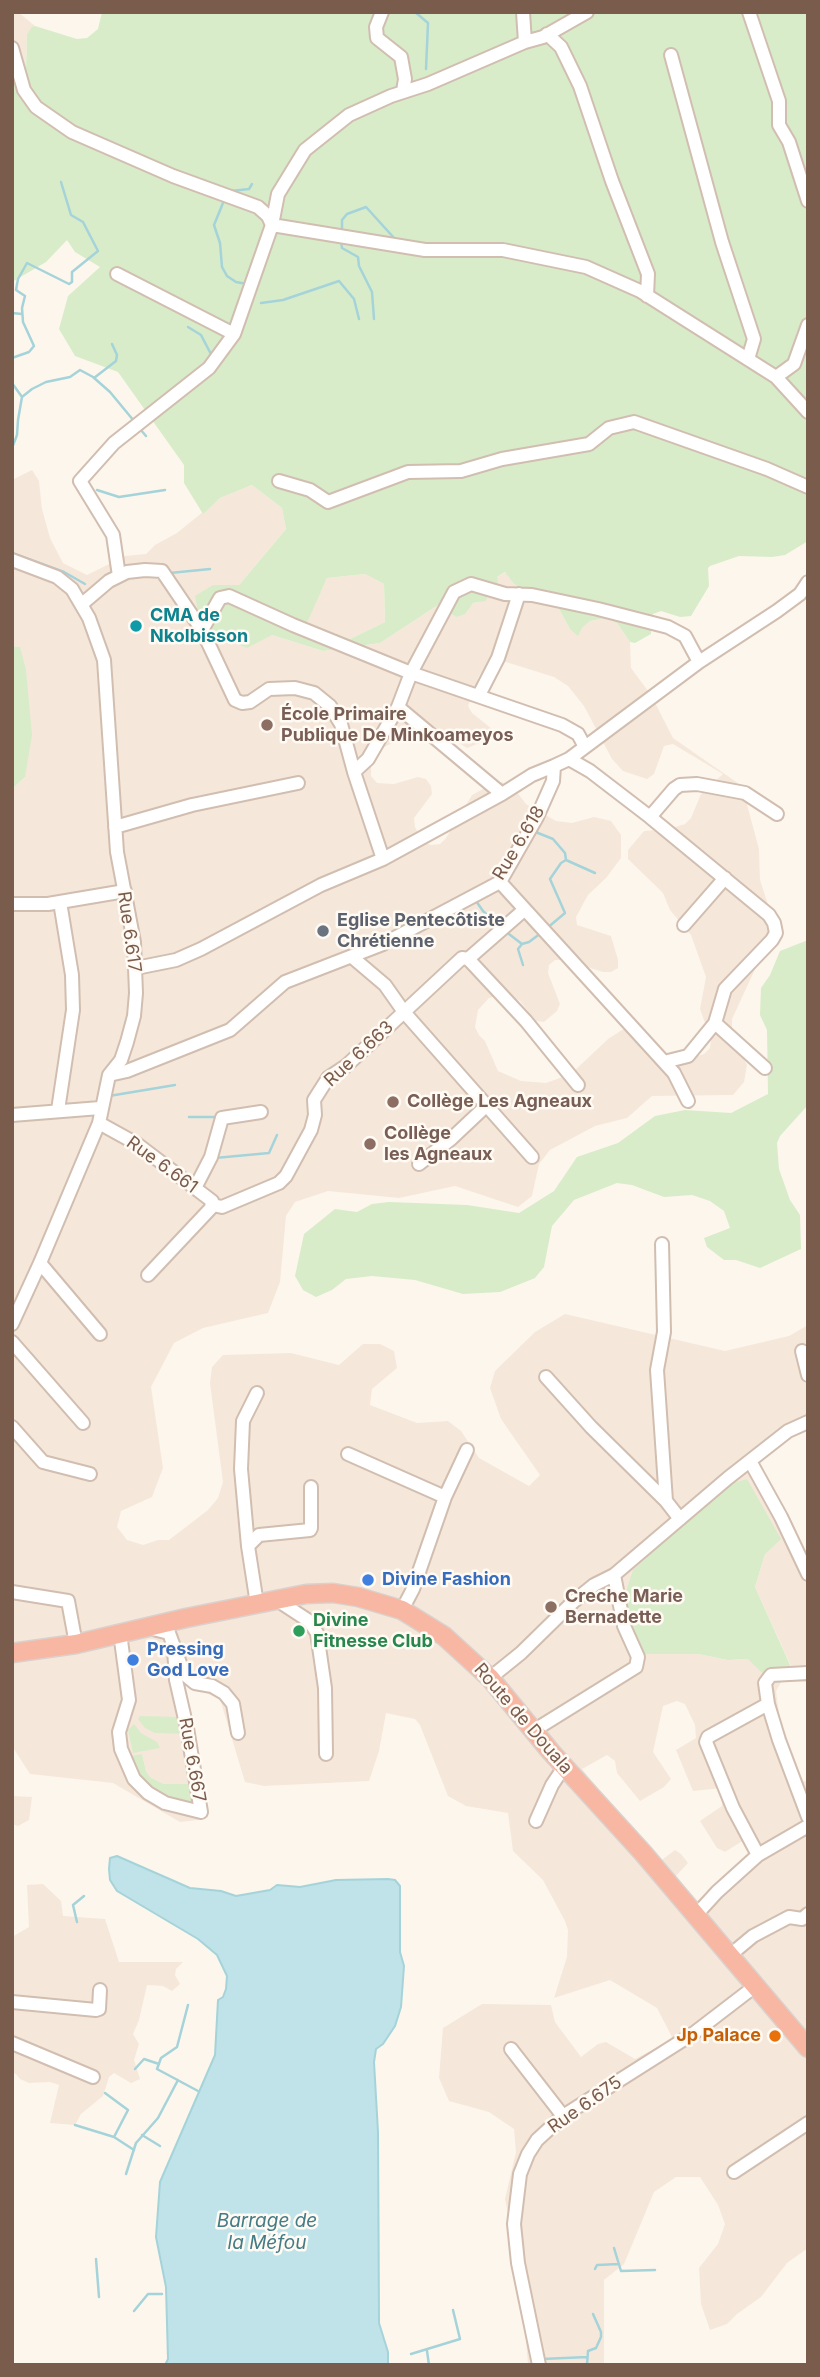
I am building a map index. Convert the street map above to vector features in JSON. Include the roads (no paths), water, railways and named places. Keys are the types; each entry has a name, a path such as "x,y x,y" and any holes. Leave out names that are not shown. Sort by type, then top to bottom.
{"highway":[{"name":"Route de Douala","path":"12,1653 76,1644 306,1594 332,1593 358,1597 402,1610 444,1636 490,1678 808,2048"}],"street":[{"path":"382,12 376,27 377,38 401,57 405,79 403,91"},
{"path":"523,12 525,42"},
{"path":"119,576 113,535 80,481 114,443 209,368 234,334 272,225 278,194 305,150 349,115 547,34 587,12"},
{"path":"749,12 779,101 779,125 789,142 808,201"},
{"path":"547,34 561,47 580,86 612,181 648,274 647,296"},
{"path":"12,48 18,88 36,107 72,132 173,176 258,208 268,216 272,225"},
{"path":"671,55 722,242 754,339 748,359"},
{"path":"272,225 425,250 503,250 586,267 647,296 776,377 808,412"},
{"path":"117,274 234,334"},
{"path":"776,377 794,364 808,325"},
{"path":"279,481 310,490 328,502 408,472 461,471 502,458 589,444 609,428 634,422 767,469 808,488"},
{"name":"Rue 6.617","path":"12,560 57,577 72,589 95,632 104,660 116,827 136,968 134,1016 121,1060 109,1076 99,1122 12,1324"},
{"path":"82,604 109,581 127,572 162,571 202,630 235,700 250,702 269,689 295,688 314,693 330,706 341,724 383,859"},
{"path":"136,968 176,960 201,949 321,885 383,859 532,775 569,759 699,662 800,594 808,582"},
{"path":"354,772 368,759 398,707 411,673 454,592 471,584 505,594 519,594 598,609 668,627 685,635 699,662"},
{"path":"479,695 498,657 519,594"},
{"path":"202,630 220,598 229,596 411,673 562,725 578,734 585,747"},
{"path":"398,707 502,794"},
{"path":"569,759 590,771 650,817 769,915 774,923 776,933 772,940 725,989 715,1023 688,1056 664,1062"},
{"name":"Rue 6.618","path":"109,1076 230,1030 285,982 352,957 419,926 500,882 537,817 553,781 554,766"},
{"path":"116,827 192,805 298,783"},
{"path":"650,817 674,789 680,785 697,784 745,793 777,814"},
{"path":"684,925 725,878"},
{"path":"500,882 674,1073 688,1101"},
{"path":"12,904 60,902 125,891"},
{"path":"58,1110 74,1000 60,902"},
{"name":"Rue 6.663","path":"213,1205 222,1208 279,1183 286,1176 311,1130 314,1100 328,1077 346,1066 462,958 468,959 524,910"},
{"path":"352,957 385,985 404,1012 532,1157"},
{"path":"468,959 526,1021 578,1085"},
{"path":"715,1023 765,1068"},
{"path":"419,1164 486,1106"},
{"path":"12,1115 100,1108"},
{"path":"195,1188 211,1157 220,1120 225,1116 261,1112"},
{"name":"Rue 6.661","path":"99,1122 137,1144 212,1201 213,1205 148,1275"},
{"path":"662,1244 664,1332 657,1370 666,1501"},
{"path":"40,1263 100,1334"},
{"path":"12,1342 83,1423"},
{"path":"802,1351 808,1375"},
{"path":"546,1377 591,1427 666,1501 680,1519"},
{"path":"257,1393 243,1421 241,1469 248,1546 257,1604"},
{"path":"490,1678 594,1585 614,1575 788,1432 808,1422"},
{"path":"12,1427 43,1462 90,1474"},
{"path":"402,1610 413,1588 445,1497 467,1450"},
{"path":"348,1454 445,1497"},
{"path":"750,1461 808,1574"},
{"path":"248,1546 259,1535 310,1530 311,1488"},
{"path":"533,1731 636,1667 638,1657 624,1626 614,1575"},
{"path":"12,1592 68,1601 76,1644"},
{"path":"277,1600 309,1621 317,1633 324,1688 326,1754"},
{"path":"149,1628 169,1633 184,1674 195,1683 212,1686 224,1693 233,1704 238,1733"},
{"name":"Rue 6.667","path":"120,1633 129,1700 119,1732 121,1749 134,1779 148,1793 165,1803 201,1812 176,1680 174,1649"},
{"path":"808,1673 771,1675 765,1683 768,1704 808,1817"},
{"path":"758,1855 733,1808 706,1742 708,1737 768,1704"},
{"path":"536,1821 552,1785 564,1767"},
{"path":"695,1916 758,1855 808,1826"},
{"path":"729,1956 753,1936 773,1925 789,1917 802,1919 808,1914"},
{"name":"Rue 6.675","path":"538,2365 518,2263 514,2224 520,2174 528,2154 537,2140 563,2116 694,2033 754,1987"},
{"path":"12,2002 96,2011 99,2009 100,1990"},
{"path":"12,2043 93,2077"},
{"path":"511,2049 563,2116"},
{"path":"734,2172 808,2123"}],"water":[{"name":"Barrage de la Méfou","path":"117,1856 190,1888 221,1891 236,1896 270,1890 277,1885 300,1887 336,1880 388,1879 395,1880 400,1886 400,1952 404,1966 401,2007 395,2026 383,2044 376,2049 374,2062 378,2132 379,2323 388,2352 388,2365 165,2365 168,2359 166,2287 156,2237 160,2182 215,2055 218,2000 223,1997 226,1989 227,1976 217,1955 198,1939 117,1891 110,1880 109,1869 110,1858"}],"waterway":[{"path":"415,12 428,23 426,69"},
{"path":"12,358 29,352 34,346 23,322 25,296 16,290 18,279 27,263 69,284 72,282 72,272 98,251 83,222 71,215 61,182"},
{"path":"231,191 249,189 252,184"},
{"path":"225,198 214,225 220,243 222,267 227,276 236,282 247,284"},
{"path":"342,231 342,220 347,214 366,207 395,239"},
{"path":"341,241 342,248 358,257 359,266 372,292 374,319"},
{"path":"261,303 283,300 339,281 354,299 359,319"},
{"path":"12,313 22,314"},
{"path":"188,327 201,335 213,358"},
{"path":"94,378 116,361 117,355 112,344"},
{"path":"12,448 17,435 22,397 46,382 70,377 80,370 110,392 134,421"},
{"path":"12,383 22,397"},
{"path":"140,429 146,436"},
{"path":"97,490 119,497 165,490"},
{"path":"12,553 64,572 85,584"},
{"path":"170,573 210,569"},
{"path":"534,829 553,839 565,853 566,860 595,873"},
{"path":"546,929 565,913 550,879 566,860"},
{"path":"476,901 499,927"},
{"path":"505,931 522,944"},
{"path":"522,944 541,933"},
{"path":"522,944 518,949 523,965"},
{"path":"109,1096 175,1085"},
{"path":"189,1117 217,1117"},
{"path":"215,1158 269,1153 277,1135"},
{"path":"77,1922 73,1905 84,1896"},
{"path":"188,2005 177,2047 161,2058 157,2069 198,2091"},
{"path":"135,2069 144,2059 159,2064"},
{"path":"126,2174 136,2143 158,2118 178,2080"},
{"path":"105,2093 128,2110 114,2137"},
{"path":"75,2125 114,2137 134,2150"},
{"path":"142,2135 160,2146"},
{"path":"614,2248 621,2271 655,2270"},
{"path":"96,2259 99,2297"},
{"path":"595,2269 597,2265 619,2264"},
{"path":"134,2311 148,2294 162,2294"},
{"path":"411,2354 460,2339 453,2310"},
{"path":"587,2365 588,2351 596,2348 601,2337 593,2314"},
{"path":"427,2351 429,2365"},
{"path":"542,2359 587,2357"}],"place":[{"name":"CMA de Nkolbisson","path":"136,626"},
{"name":"École Primaire Publique De Minkoameyos","path":"267,725"},
{"name":"Eglise Pentecôtiste Chrétienne","path":"323,931"},
{"name":"Collège Les Agneaux","path":"393,1102"},
{"name":"Collège les Agneaux","path":"370,1144"},
{"name":"Divine Fashion","path":"368,1580"},
{"name":"Creche Marie Bernadette","path":"551,1607"},
{"name":"Divine Fitnesse Club","path":"299,1631"},
{"name":"Pressing God Love","path":"133,1660"},
{"name":"Jp Palace","path":"775,2036"}]}
